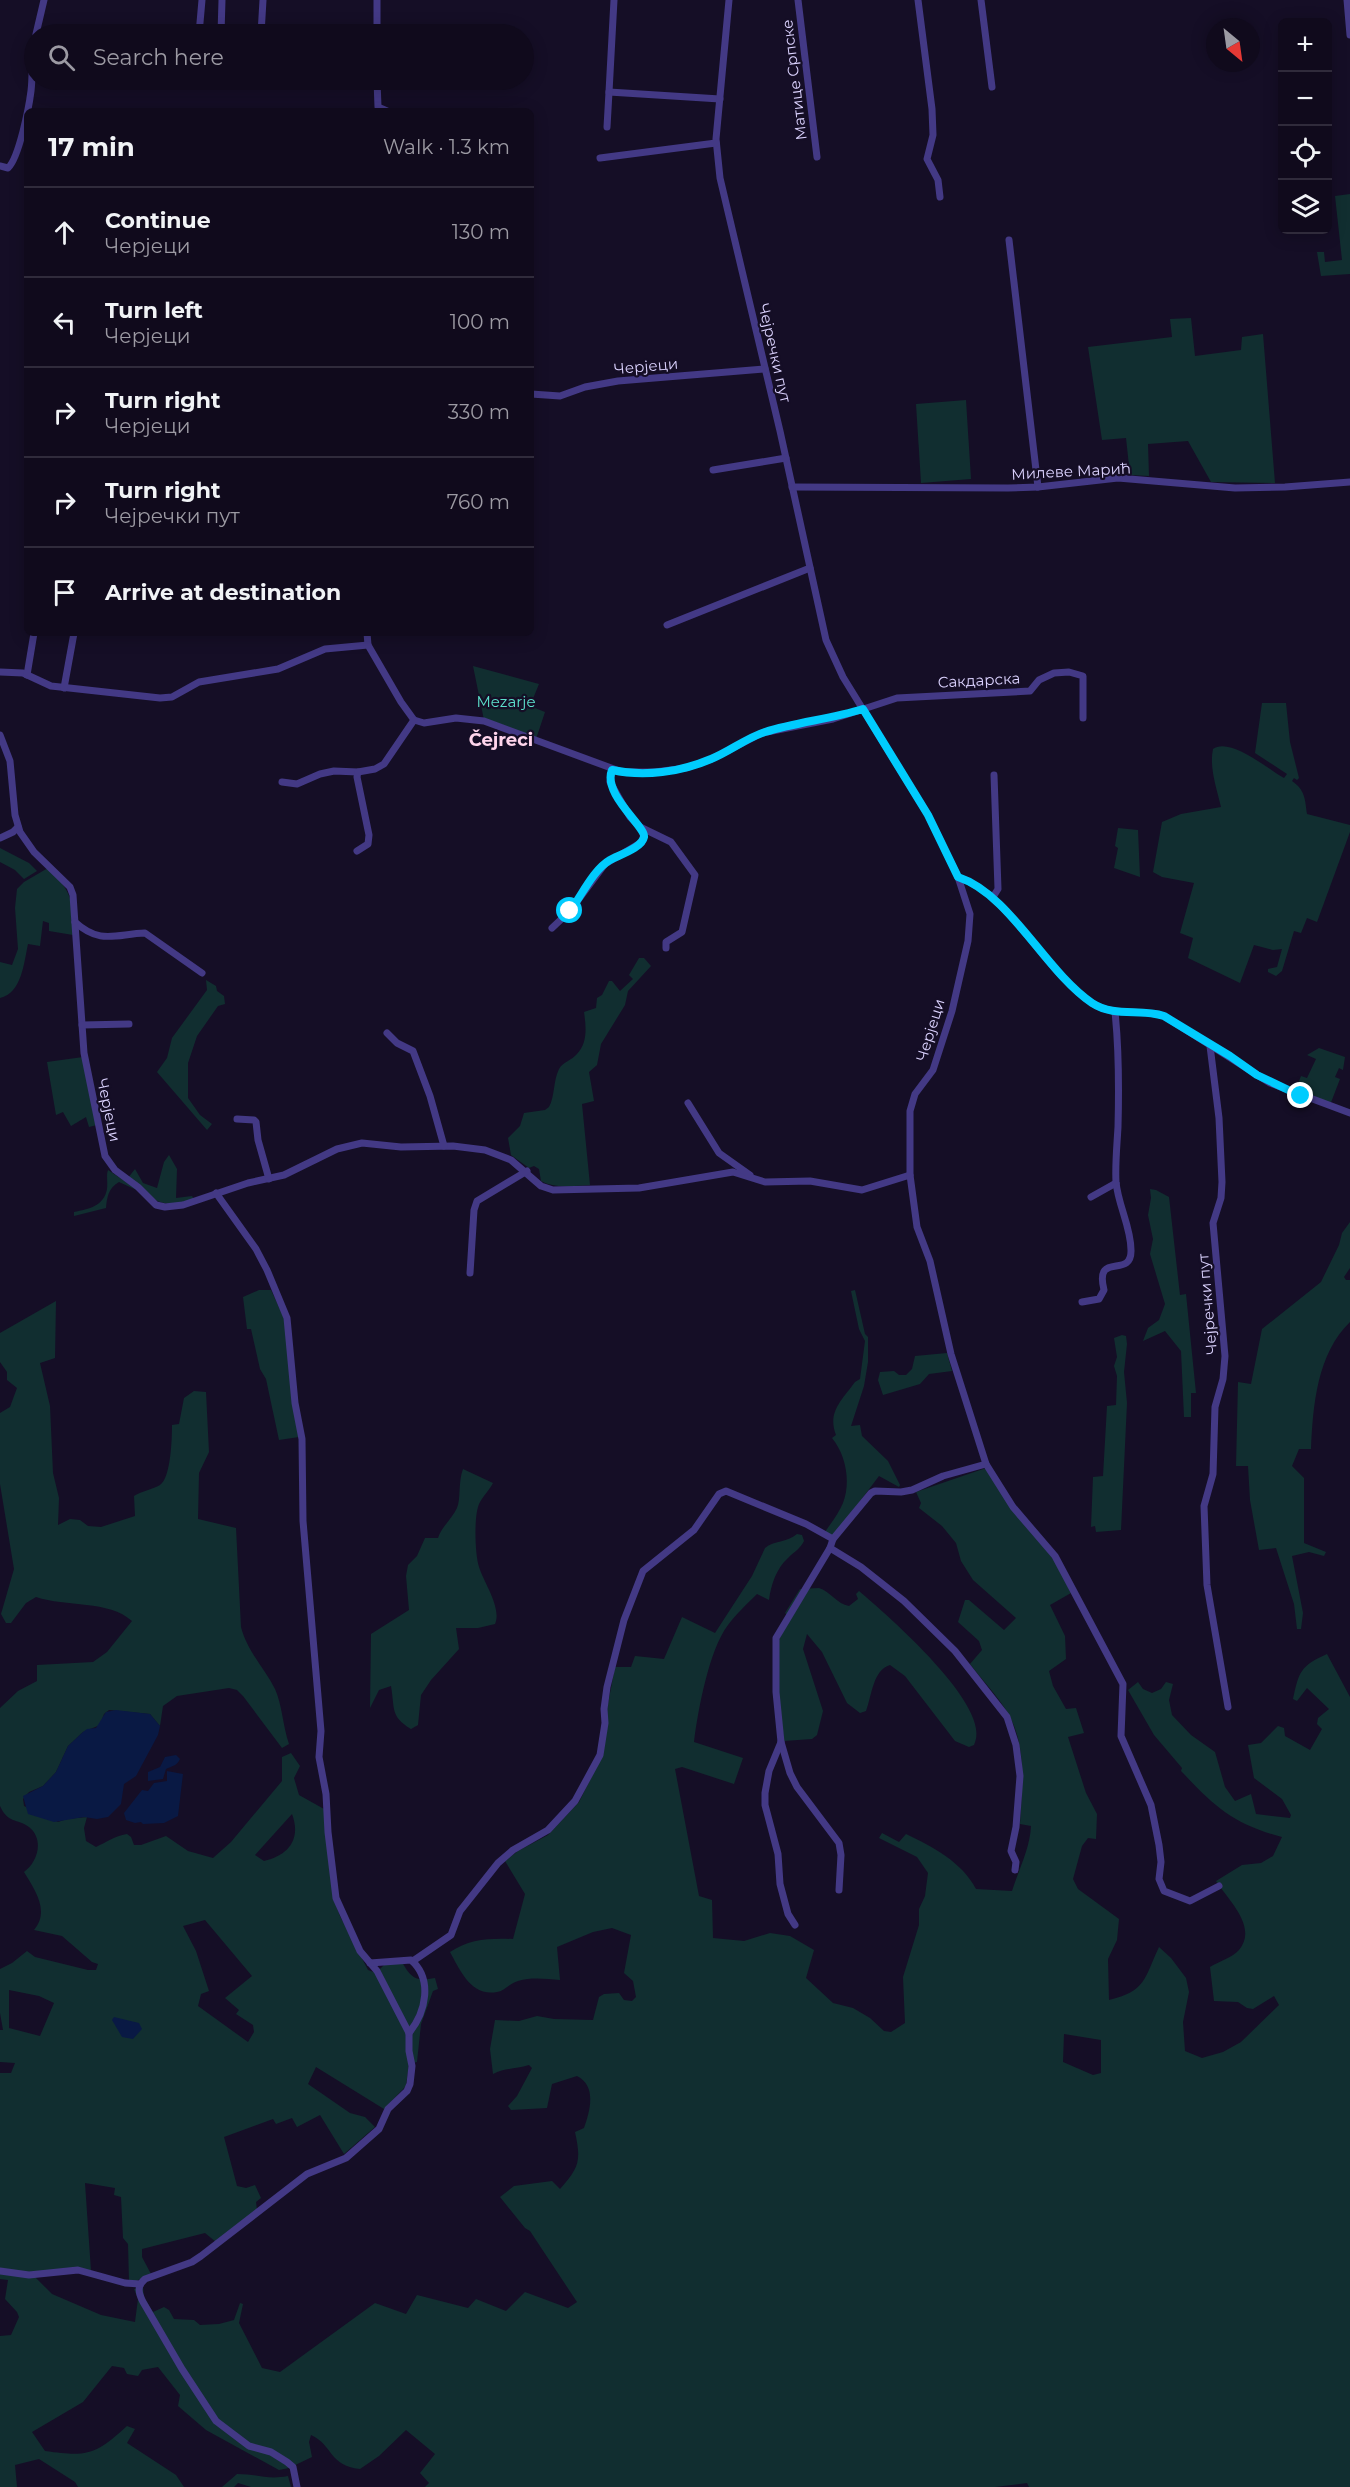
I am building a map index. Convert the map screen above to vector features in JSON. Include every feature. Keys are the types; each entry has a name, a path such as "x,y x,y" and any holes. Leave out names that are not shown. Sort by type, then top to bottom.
{"street":[{"path":"38,24 44,0"},
{"path":"200,24 202,0"},
{"path":"221,24 222,0"},
{"path":"262,24 263,0"},
{"path":"377,0 377,24"},
{"path":"607,127 614,0"},
{"name":"Чејречки пут","path":"729,0 716,143 720,177 826,640 843,677 928,815 958,877"},
{"name":"Матице Српске","path":"798,0 817,157"},
{"path":"918,0 930,87 933,135 927,159 938,180 940,197"},
{"path":"981,0 992,87"},
{"path":"1347,0 1350,35"},
{"path":"27,108 31,90"},
{"path":"377,90 377,102 380,108"},
{"path":"609,92 720,99"},
{"path":"0,166 5,168 12,164 24,121"},
{"path":"600,158 716,143"},
{"path":"1009,240 1038,487"},
{"name":"Черјеци","path":"534,394 560,396 585,387 618,381 765,369"},
{"path":"712,470 786,458"},
{"name":"Милеве Мaрић","path":"792,486 1038,487 1118,478 1245,488 1350,482"},
{"path":"667,625 810,568"},
{"path":"27,675 34,636"},
{"path":"64,688 73,636"},
{"path":"367,636 368,645 400,702 414,720 424,723 456,718 484,721 622,772 655,772 686,768 712,759 762,733 833,718 863,709"},
{"path":"0,672 27,675 51,686 160,699 172,697 199,682 278,669 325,649 368,645"},
{"name":"Сакдарска","path":"863,709 897,698 1030,692 1041,678 1054,673 1069,672 1083,676 1083,718"},
{"path":"282,782 297,784 320,774 334,771 358,772 375,769 384,764 414,720"},
{"path":"0,735 10,761 18,827 0,838"},
{"path":"612,770 609,777 613,789 630,818 640,827 671,842 695,875 682,932 666,942 666,948"},
{"path":"357,850 368,844 369,834 357,777 358,772"},
{"path":"993,897 998,889 994,775"},
{"name":"Черјеци","path":"18,827 29,844 70,887 74,902 82,1025 89,1085 105,1156 109,1165 138,1186 152,1202 160,1206 183,1205 216,1193 284,1175 350,1145 367,1143 408,1148 444,1146 485,1150 507,1158 542,1186 559,1190 639,1188 726,1172 772,1182 810,1181 862,1190 910,1175 911,1105 915,1094 933,1070 951,1011 968,941 969,914 958,877"},
{"path":"552,928 570,911 605,864 642,842 644,834 640,827"},
{"path":"958,877 972,882 993,897 1053,968 1092,1003 1115,1012 1153,1013 1164,1016 1270,1083 1350,1113"},
{"path":"75,922 89,933 101,937 145,933 202,973"},
{"path":"1082,1302 1100,1299 1104,1290 1102,1273 1108,1268 1127,1263 1131,1257 1130,1240 1116,1184 1118,1042 1115,1012"},
{"path":"82,1025 129,1024"},
{"path":"387,1033 397,1043 413,1051 430,1096 444,1146"},
{"name":"Чејречки пут","path":"1210,1046 1219,1118 1222,1182 1221,1198 1213,1223 1225,1356 1223,1379 1215,1407 1214,1474 1204,1506 1207,1585 1228,1707"},
{"path":"688,1103 719,1153 757,1180"},
{"path":"237,1119 256,1122 258,1140 269,1179"},
{"path":"470,1273 474,1210 477,1201 526,1172"},
{"path":"910,1175 916,1227 930,1262 951,1354 986,1464 1013,1507 1056,1556 1123,1684 1121,1736 1151,1805 1161,1862 1159,1880 1164,1892 1190,1901 1218,1886"},
{"path":"1091,1197 1116,1184"},
{"path":"216,1193 256,1249 287,1318 302,1439 303,1521 321,1731 319,1757 326,1794 334,1884 342,1914 360,1951 377,1971 410,2033"},
{"path":"839,1890 841,1855 838,1843 797,1786 790,1773 781,1742 776,1692 776,1638 830,1548 832,1539 867,1496 875,1491 901,1492 943,1476 986,1464"},
{"path":"370,1963 413,1961 451,1935 460,1911 498,1863 513,1850 548,1830 575,1801 600,1755 607,1687 624,1620 643,1571 694,1530 718,1494 726,1491 734,1493 806,1524 832,1539"},
{"path":"830,1548 861,1567 904,1601 956,1651 1006,1717 1016,1745 1020,1776 1016,1827 1011,1851 1016,1862 1015,1870"},
{"path":"781,1742 769,1771 765,1805 778,1854 780,1884 788,1914 795,1925"},
{"path":"297,2487 293,2467 287,2462 271,2452 249,2446 216,2421 182,2369 143,2302 138,2289 146,2279 192,2262 274,2202 307,2174 342,2160 379,2129 388,2109 407,2091 410,2084 412,2066 409,2051 410,2033 418,2020 426,1987 413,1961"},
{"path":"377,1971 384,1962"},
{"path":"0,2271 29,2275 78,2270 125,2283 140,2284"}],"green space":[{"path":"1350,194 1350,274 1321,276 1317,252 1324,252 1325,262 1342,260 1335,196"},
{"path":"1191,318 1195,356 1241,350 1242,337 1263,334 1275,483 1211,482 1188,441 1148,444 1149,476 1130,475 1126,438 1102,440 1088,347 1172,337 1170,319"},
{"path":"966,400 971,479 921,483 916,404"},
{"name":"Mezarje","path":"473,666 539,684 530,706 545,712 536,739 484,720"},
{"path":"1262,703 1286,703 1290,742 1299,778 1297,780 1294,778 1292,781 1302,791 1307,814 1350,825 1350,832 1317,922 1307,918 1301,933 1294,931 1282,971 1276,976 1268,972 1268,969 1277,967 1282,949 1273,950 1254,945 1240,983 1188,958 1193,938 1180,933 1194,883 1162,877 1153,872 1162,822 1181,814 1221,807 1213,771 1213,749 1220,746 1229,747 1249,756 1284,778 1287,774 1255,753"},
{"path":"1118,828 1138,830 1140,877 1114,868 1118,848 1115,846"},
{"path":"0,848 29,863 37,871 24,879 15,870 0,862"},
{"path":"48,868 63,885 70,898 73,935 49,931 49,923 43,921 40,946 28,944 21,976 13,990 0,998 0,962 12,965 18,949 15,908 17,889 24,882"},
{"path":"639,958 644,958 651,966 628,991 625,1005 601,1044 597,1065 589,1072 594,1101 582,1104 590,1185 547,1184 541,1181 539,1169 534,1166 529,1168 511,1155 508,1138 520,1126 524,1113 545,1110 549,1107 559,1069 581,1050 585,1040 584,1012 596,1008 597,998 602,995 609,981 612,981 620,991 633,979 629,975"},
{"path":"206,980 216,986 217,991 224,996 225,1004 218,1006 197,1036 188,1063 188,1098 200,1115 212,1124 207,1130 157,1072 167,1058 172,1038 207,990"},
{"path":"1319,1048 1345,1057 1343,1070 1339,1068 1335,1077 1340,1079 1330,1105 1295,1091 1301,1076 1307,1078 1316,1059 1307,1055"},
{"path":"83,1057 97,1125 89,1127 86,1117 71,1126 63,1112 56,1115 47,1062"},
{"path":"169,1155 177,1169 176,1198 192,1196 194,1199 172,1203 157,1201 128,1178 135,1169 143,1183 157,1188 164,1162"},
{"path":"108,1170 141,1192 119,1182 110,1190 106,1208 74,1216 74,1212 90,1208 103,1199 107,1189"},
{"path":"1150,1189 1169,1197 1180,1295 1186,1294 1196,1393 1191,1393 1191,1417 1184,1417 1181,1351 1165,1331 1143,1341 1148,1328 1159,1320 1165,1304 1150,1254 1153,1239 1148,1215"},
{"path":"1350,1222 1350,1268 1344,1277 1350,1280 1350,1322 1330,1349 1319,1381 1313,1415 1311,1449 1299,1449 1292,1466 1304,1478 1304,1543 1326,1552 1324,1556 1309,1552 1292,1556 1303,1613 1301,1629 1297,1629 1294,1604 1276,1548 1259,1550 1250,1500 1248,1466 1236,1466 1238,1382 1251,1384 1262,1329 1321,1282 1339,1245 1342,1233"},
{"path":"259,1290 271,1290 285,1320 299,1437 279,1440 266,1379 260,1369 251,1329 247,1329 243,1297"},
{"path":"855,1290 865,1334 868,1337 868,1362 864,1386 851,1426 860,1425 862,1436 888,1461 900,1485 899,1487 879,1476 833,1537 825,1532 843,1503 847,1478 841,1452 832,1438 836,1435 833,1420 837,1407 855,1382 860,1379 865,1341 859,1329 851,1291"},
{"path":"56,1301 55,1358 40,1363 50,1406 53,1473 59,1498 58,1525 70,1519 80,1520 88,1526 101,1527 135,1516 134,1496 160,1485 167,1474 172,1425 179,1424 184,1398 194,1391 206,1392 209,1452 199,1473 198,1519 236,1528 241,1627 252,1652 275,1689 289,1744 282,1748 243,1696 237,1690 229,1688 177,1696 163,1706 160,1726 150,1714 109,1710 104,1714 100,1725 83,1732 68,1746 56,1772 43,1786 29,1792 23,1799 24,1806 58,1822 87,1817 84,1828 86,1841 96,1847 127,1834 134,1845 141,1845 166,1836 188,1851 213,1858 231,1842 282,1781 282,1757 291,1753 300,1766 294,1778 299,1795 324,1809 333,1897 340,1916 368,1970 376,1973 384,1965 402,1962 415,1978 435,1978 438,1989 433,1991 421,2024 417,2062 409,2064 406,2086 384,2109 316,2067 308,2084 350,2113 365,2117 375,2127 344,2154 320,2115 297,2127 292,2118 276,2124 273,2119 224,2137 237,2186 246,2188 255,2185 261,2198 256,2202 257,2210 216,2242 205,2233 142,2249 142,2257 151,2274 136,2281 129,2281 128,2244 123,2238 121,2197 114,2195 115,2188 85,2183 91,2271 34,2276 52,2294 101,2315 135,2322 138,2299 134,2289 143,2287 144,2297 153,2312 164,2307 169,2310 174,2319 194,2320 200,2325 234,2320 240,2303 243,2304 239,2323 262,2368 280,2372 375,2303 406,2314 417,2295 468,2308 476,2299 506,2311 525,2292 568,2308 577,2302 530,2231 500,2197 514,2186 552,2181 560,2189 567,2181 577,2163 578,2150 575,2132 584,2128 590,2107 590,2092 583,2080 577,2076 552,2084 547,2108 511,2110 508,2106 517,2096 532,2068 529,2065 493,2074 490,2049 495,2020 519,2021 537,2016 593,2020 599,1997 604,1994 619,1993 624,2000 632,2001 636,1997 633,1981 624,1973 631,1935 612,1928 593,1932 557,1947 560,1980 523,1980 497,1992 480,1990 467,1981 450,1952 465,1944 480,1940 513,1939 525,1894 505,1861 518,1851 548,1835 579,1802 603,1754 608,1722 607,1709 615,1667 631,1667 635,1656 664,1659 682,1617 715,1633 752,1576 765,1548 797,1534 802,1535 804,1541 777,1572 769,1600 757,1594 731,1621 715,1649 705,1681 694,1742 743,1758 734,1784 682,1767 675,1769 699,1896 712,1900 713,1938 744,1941 770,1933 790,1936 814,1950 806,1978 833,2003 853,2008 870,2018 884,2031 891,2032 905,2023 903,1977 919,1925 919,1909 925,1896 928,1873 917,1857 879,1838 882,1833 899,1842 906,1834 936,1850 955,1863 976,1889 1012,1891 1030,1834 1031,1826 1020,1824 1022,1768 1015,1728 1000,1702 970,1664 982,1650 979,1641 958,1622 965,1600 969,1600 1004,1630 1016,1618 973,1580 961,1561 956,1543 942,1526 919,1508 921,1503 916,1492 986,1468 1054,1560 1071,1593 1050,1605 1065,1636 1066,1659 1049,1671 1053,1686 1066,1709 1076,1708 1084,1733 1068,1737 1086,1793 1097,1814 1096,1839 1088,1838 1082,1846 1073,1879 1078,1889 1119,1919 1117,1940 1108,1959 1109,2000 1137,1988 1159,1947 1171,1958 1186,1978 1189,1992 1183,2022 1185,2051 1202,2058 1223,2052 1241,2042 1279,2005 1274,1996 1253,2009 1238,2002 1214,2001 1210,1967 1239,1950 1244,1941 1245,1932 1240,1914 1216,1881 1242,1865 1261,1863 1273,1856 1282,1837 1237,1820 1204,1795 1181,1771 1182,1768 1154,1735 1128,1690 1138,1682 1143,1689 1152,1693 1161,1689 1166,1682 1173,1684 1169,1700 1172,1715 1191,1735 1215,1752 1225,1787 1235,1801 1251,1794 1256,1814 1290,1818 1291,1815 1282,1799 1254,1778 1248,1745 1261,1743 1278,1726 1284,1728 1285,1736 1310,1750 1322,1729 1317,1724 1318,1718 1329,1709 1307,1688 1297,1701 1293,1699 1302,1671 1311,1662 1327,1654 1350,1697 1350,2487 1029,2487 1027,2483 995,2487 425,2487 429,2483 420,2473 435,2454 406,2430 379,2456 360,2469 342,2464 324,2444 311,2435 309,2442 312,2457 289,2468 279,2470 206,2430 178,2406 180,2395 158,2367 142,2370 138,2376 127,2374 124,2368 112,2366 83,2402 32,2432 45,2451 71,2454 90,2452 98,2448 127,2426 135,2429 127,2443 176,2475 184,2487 78,2487 75,2482 39,2459 15,2465 17,2487 0,2487 0,2336 11,2335 19,2317 5,2299 8,2280 0,2279 0,2073 11,2073 15,2063 0,2062 0,2030 3,2030 0,2013 0,1969 27,1951 35,1957 88,1970 96,1970 98,1964 92,1962 62,1936 34,1930 39,1923 41,1908 36,1893 24,1872 36,1857 37,1838 25,1824 6,1816 0,1806 0,1708 18,1691 37,1681 37,1665 93,1662 107,1652 132,1621 112,1610 36,1597 26,1603 11,1623 6,1623 1,1614 14,1569 0,1484 0,1413 10,1407 17,1388 7,1380 7,1372 0,1362 0,1333","holes":["292,1814 295,1831 287,1850 281,1855 264,1861 255,1855","205,1920 252,1976 225,1998 239,2010 236,2014 253,2025 254,2032 248,2042 198,2006 201,1994 209,1991 196,1951 183,1926","9,1990 39,1996 54,2003 40,2036 9,2028","1064,2034 1101,2040 1101,2073 1093,2075 1063,2062"]},
{"path":"1126,1336 1127,1344 1124,1372 1127,1403 1121,1530 1096,1532 1095,1526 1091,1527 1093,1477 1103,1476 1107,1406 1116,1405 1117,1376 1114,1366 1117,1357 1114,1338"},
{"path":"947,1353 952,1371 929,1374 920,1384 883,1395 878,1380 880,1372 894,1371 899,1375 906,1375 912,1369 915,1356"},
{"path":"463,1469 493,1483 478,1507 476,1537 479,1567 494,1603 497,1618 495,1624 478,1628 456,1628 459,1649 431,1680 421,1695 418,1725 411,1729 396,1716 391,1686 379,1690 370,1708 371,1634 409,1610 406,1576 408,1565 417,1556 425,1538 438,1538 455,1512"},
{"path":"819,1588 849,1606 858,1599 856,1594 859,1591 935,1663 969,1709 976,1729 974,1745 969,1747 955,1741 905,1676 890,1665 880,1672 866,1711 860,1713 847,1703 822,1652 807,1634 803,1649 823,1711 817,1735 812,1739 784,1741 778,1692 779,1640 790,1617 785,1613 800,1589"},
{"path":"237,2474 288,2476 291,2487 251,2487 238,2483 234,2487 222,2487"}],"water":[{"path":"116,1710 150,1714 160,1726 158,1735 136,1776 124,1784 121,1804 108,1817 97,1819 84,1817 54,1822 28,1814 23,1796 43,1786 56,1772 68,1746 83,1732 96,1728 106,1712"},
{"path":"176,1755 179,1761 166,1769 163,1779 148,1781 148,1772 160,1767 165,1757"},
{"path":"167,1771 183,1774 178,1816 164,1823 143,1824 126,1820 124,1813 142,1790 148,1791 154,1783 167,1781"},
{"path":"114,2017 139,2023 142,2029 133,2039 122,2037 112,2020"}],"district":[{"name":"Čejreci","path":"501,740"}],"route":[{"path":"570,911 598,871 608,861 642,842 644,838 640,827 630,818 613,789 609,777 612,770 655,772 686,768 712,759 762,733 833,718 863,709 928,815 958,877 972,882 993,897 1053,968 1083,996 1098,1006 1115,1012 1153,1013 1164,1016 1270,1083 1301,1096"}]}
